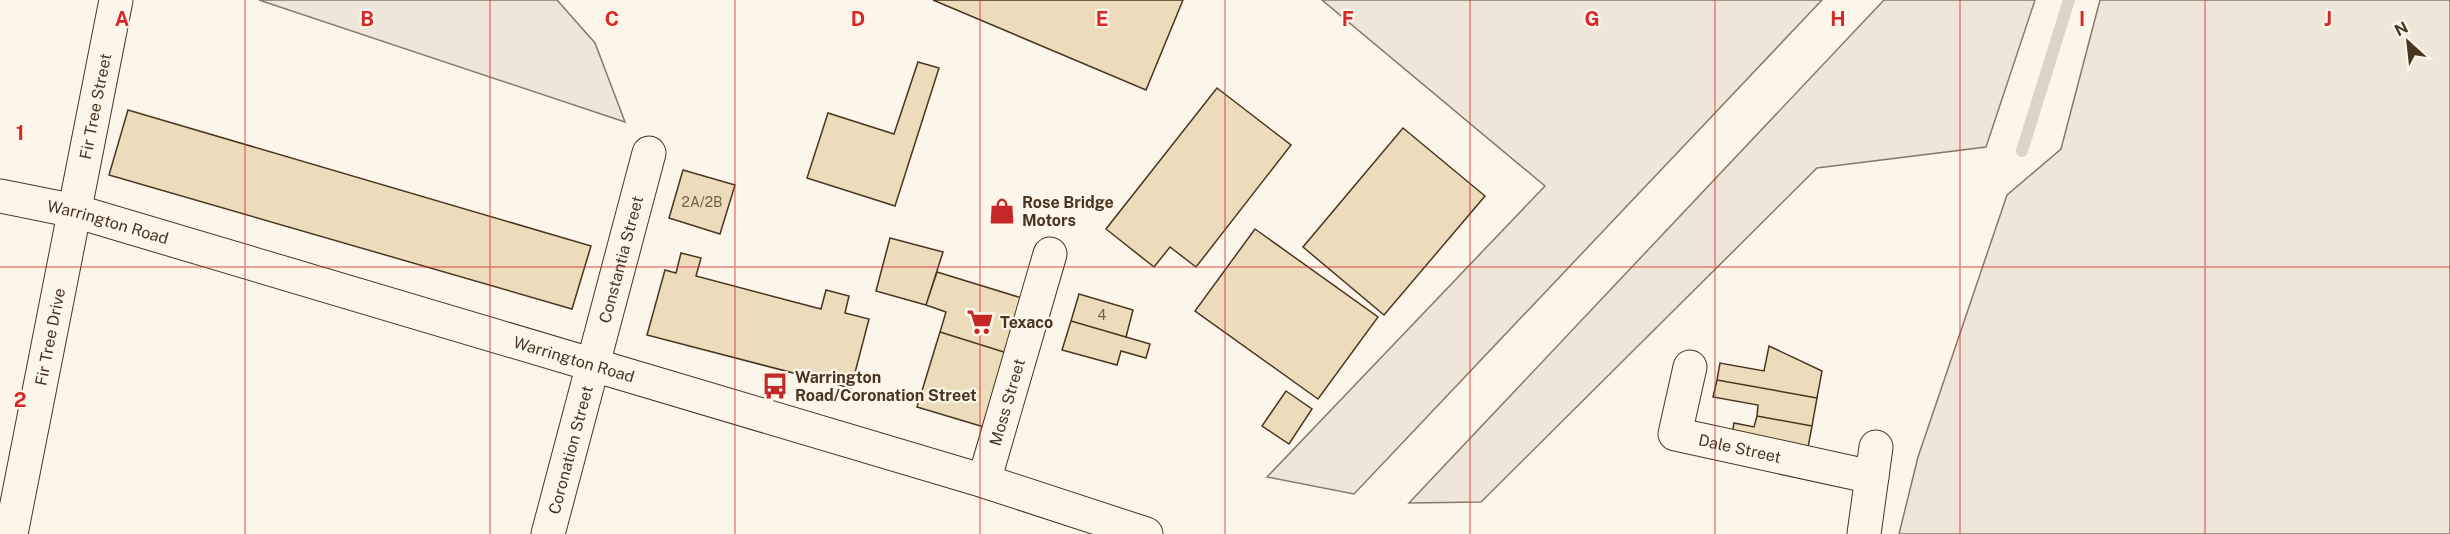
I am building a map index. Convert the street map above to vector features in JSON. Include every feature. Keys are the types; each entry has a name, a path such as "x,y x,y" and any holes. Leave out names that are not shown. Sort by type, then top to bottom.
{"street":[{"name":"Fir Tree Street","path":"75,211 116,0"},
{"name":"Constantia Street","path":"594,367 649,153"},
{"name":"Warrington Road","path":"0,196 75,211 984,481 1146,534"},
{"name":"Fir Tree Drive","path":"11,534 75,211"},
{"name":"Moss Street","path":"984,481 1050,254"},
{"name":"Coronation Street","path":"548,534 594,367"},
{"name":"Dale Street","path":"1690,368 1675,434 1874,462 1864,534"}],"shaded area":[{"path":"259,0 557,0 595,43 625,122"},
{"path":"1322,0 1822,0 1354,494 1267,477 1545,186"},
{"path":"1884,0 2035,0 1986,147 1817,168 1481,502 1409,503"},
{"path":"2100,0 2450,0 2450,534 1899,534 1918,457 2007,195 2061,149"}],"building":[{"path":"933,0 1183,0 1146,90"},
{"path":"918,62 939,68 895,206 807,178 828,113 894,134"},
{"path":"1217,88 1291,145 1196,267 1170,247 1154,267 1106,229"},
{"path":"128,110 591,246 572,309 109,175"},
{"path":"1403,128 1485,196 1384,315 1303,247"},
{"path":"683,170 735,185 720,234 669,218"},
{"path":"1255,229 1378,317 1318,399 1195,311"},
{"path":"890,238 943,252 926,305 876,291"},
{"path":"681,253 701,258 696,276 821,309 826,290 849,296 845,313 869,319 851,388 647,335 665,270 676,273"},
{"name":"Texaco","path":"937,272 1025,299 1007,353 940,332 946,312 926,305"},
{"path":"1079,294 1133,310 1126,337 1071,321"},
{"path":"1071,321 1150,344 1146,358 1121,351 1117,365 1062,350"},
{"name":"Texaco","path":"940,332 1007,353 984,427 917,407"},
{"path":"1769,346 1822,371 1817,398 1717,380 1720,363 1764,371"},
{"path":"1717,380 1817,398 1812,426 1757,416 1758,405 1713,397"},
{"path":"1286,391 1312,409 1289,444 1262,426"},
{"path":"1757,416 1812,426 1807,453 1731,440 1734,423 1754,427"}],"waterway":[{"path":"2022,151 2069,0"}],"place":[{"name":"Rose Bridge Motors","path":"1002,211"},
{"name":"Texaco","path":"980,322"},
{"name":"Warrington Road/Coronation Street","path":"775,386"}]}
